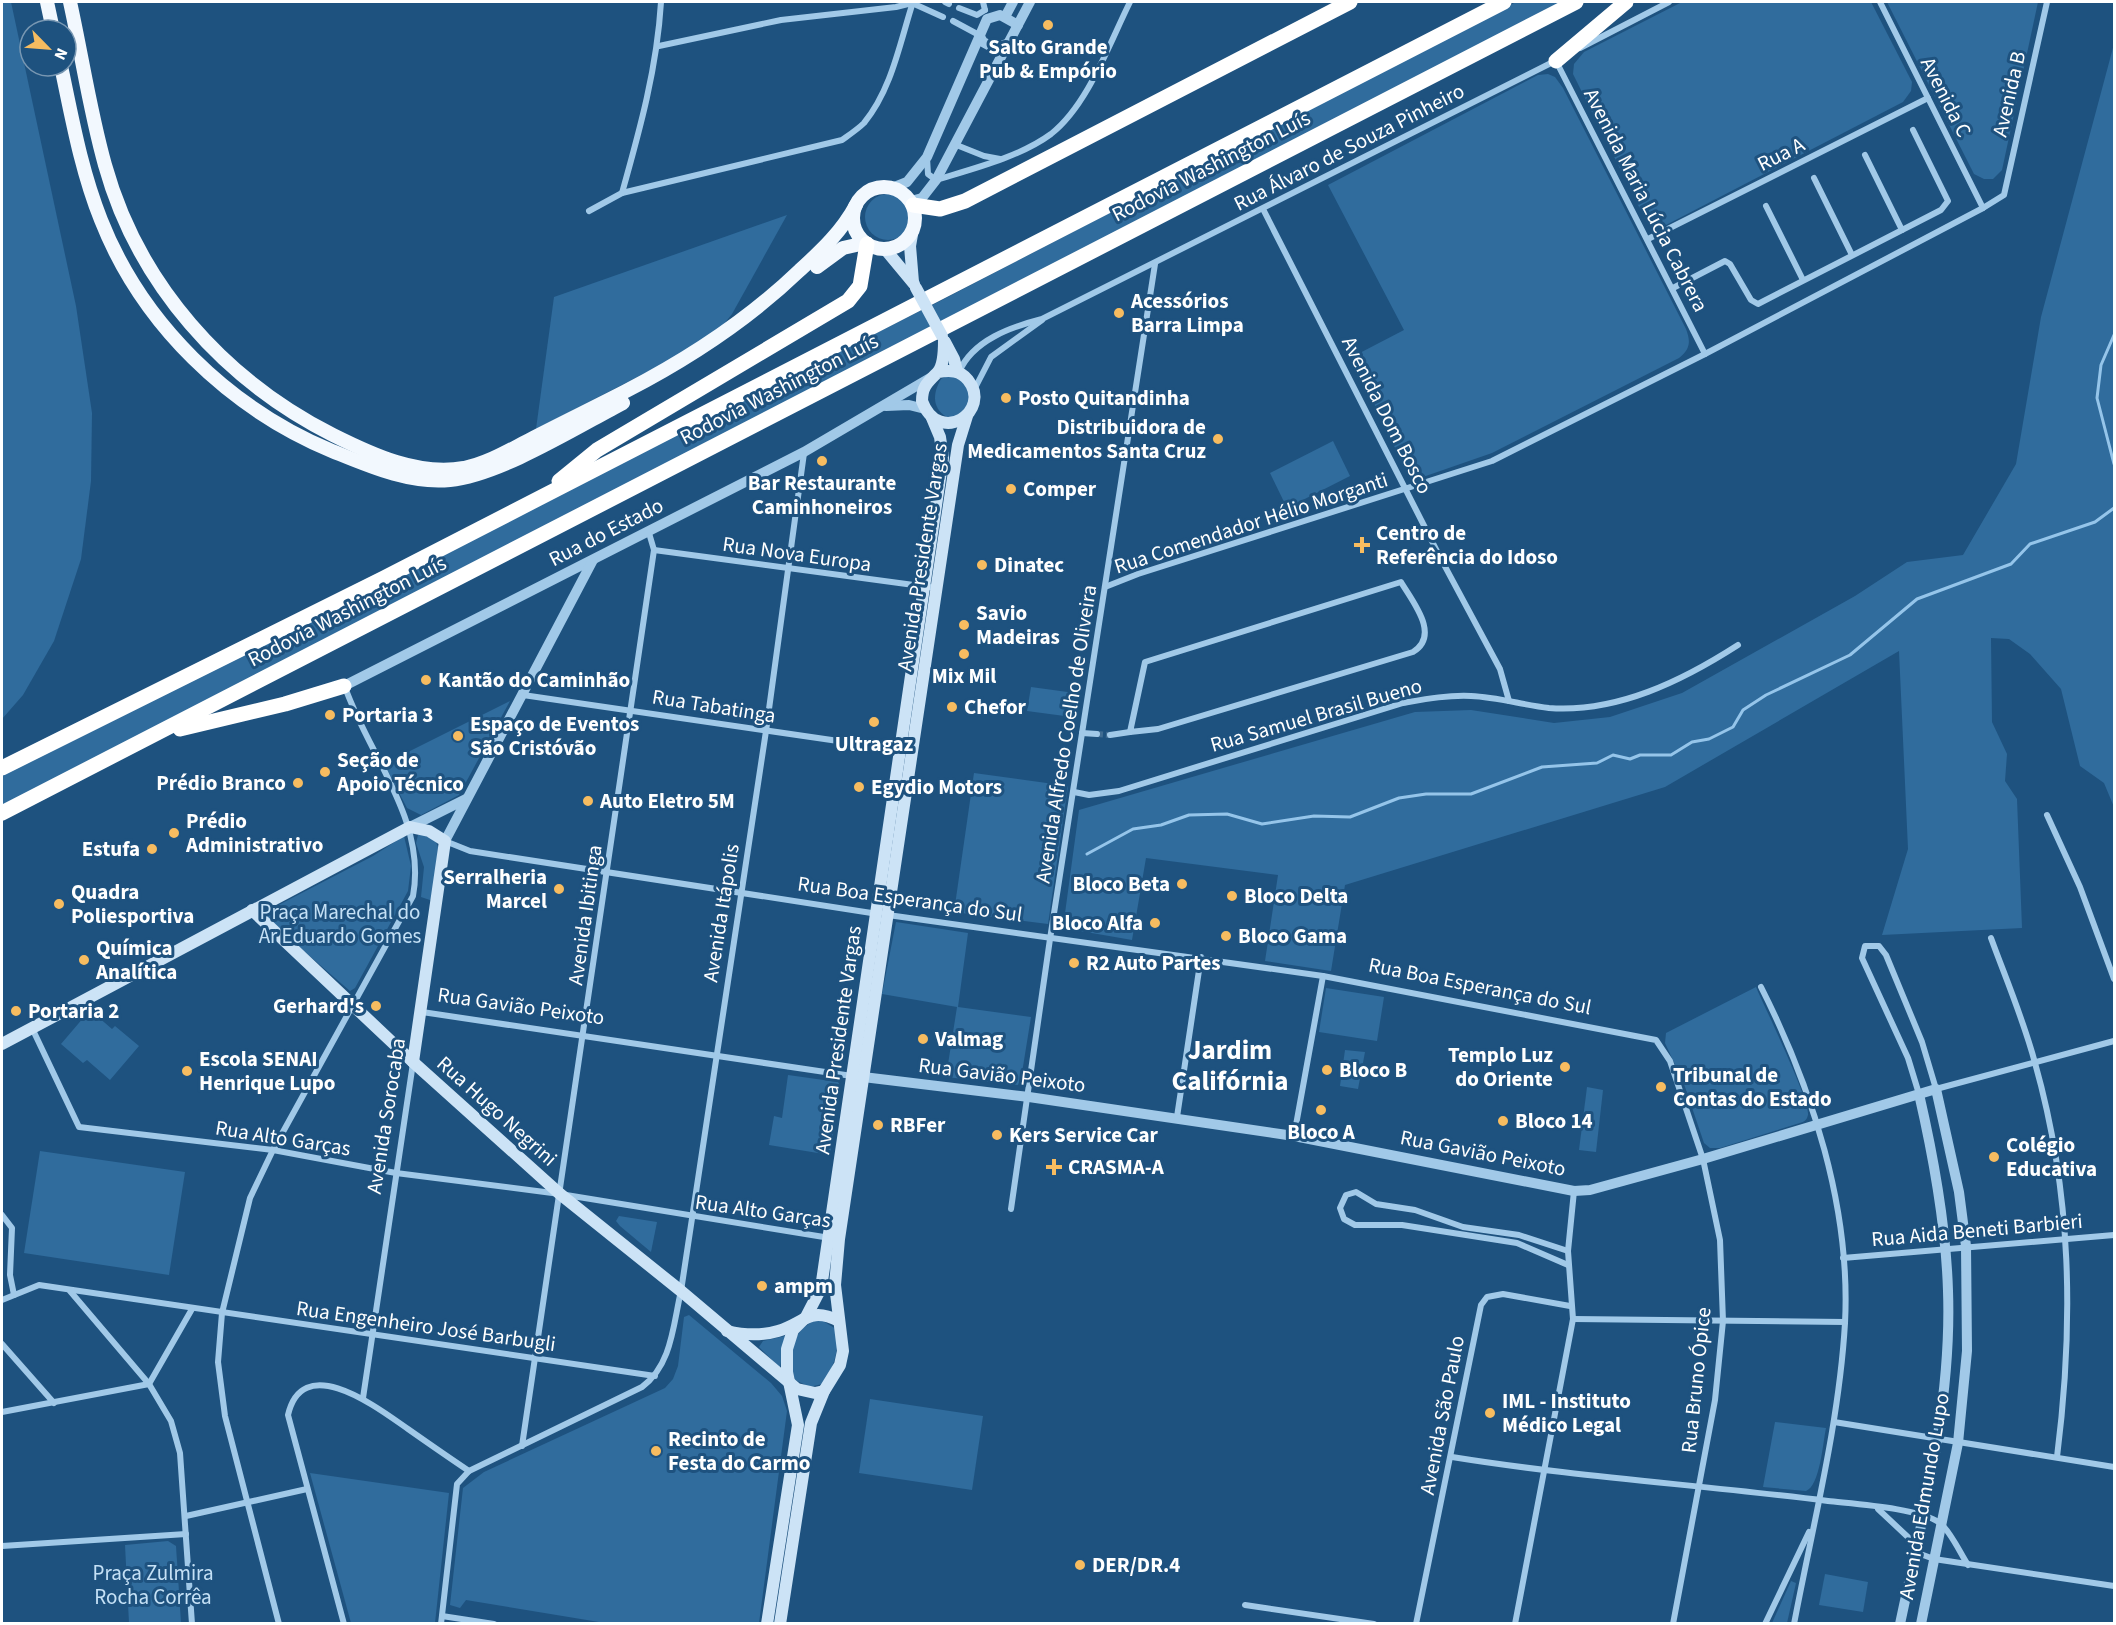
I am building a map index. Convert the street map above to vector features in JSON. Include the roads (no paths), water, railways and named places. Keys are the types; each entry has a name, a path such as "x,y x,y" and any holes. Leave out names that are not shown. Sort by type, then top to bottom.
{"highway":[{"path":"47,2 50,18"},
{"path":"70,2 105,166 134,242 165,293 200,336 240,375 307,422 403,464 444,470 486,462 660,373 729,332 829,243 847,222 856,205 871,190 892,188 912,203 939,209 965,201 1350,2"},
{"name":"Rodovia Washington Luís","path":"2,768 538,499 1504,2"},
{"name":"Rodovia Washington Luís","path":"2,813 1576,2"},
{"path":"1556,61 1626,2"},
{"path":"64,78 82,164 101,220 128,274 161,324 229,391 256,411 315,444 407,477 428,480 469,477 534,450 706,357 751,326 829,256 843,248 866,244 885,249 899,245 914,229 912,203"},
{"path":"538,499 597,450 848,301 860,286 866,244 854,225 856,205"},
{"path":"78,773 157,736 344,686"}],"main road":[{"path":"914,229 910,246 914,285"},
{"path":"885,249 914,285 954,359 958,372"},
{"path":"934,375 958,372 966,377 974,390 972,408 967,416 950,423 929,414 922,393 934,375 944,352 943,339"},
{"name":"Avenida Presidente Vargas","path":"767,1623 798,1425 789,1384 787,1348 793,1330 806,1317 821,1288 834,1238 931,588 942,458 940,437 929,414"},
{"name":"Avenida Presidente Vargas","path":"883,914 901,750 958,445 967,416"},
{"path":"2,1044 410,827"},
{"name":"Rua Boa Esperança do Sul","path":"410,827 429,831 445,841"},
{"name":"Avenida Sorocaba","path":"413,1062 445,841"},
{"name":"Rua Hugo Negrini","path":"252,910 413,1062 560,1194 681,1291 789,1384"},
{"path":"397,1046 417,1041"},
{"name":"Avenida Presidente Vargas","path":"780,1623 810,1423 842,1358 843,1336 835,1285 834,1238"},
{"path":"726,1331 765,1334 789,1327 806,1317 821,1314 839,1321"},
{"path":"789,1384 806,1393 824,1391"}],"street":[{"path":"622,193 643,117 658,46 661,2"},
{"path":"658,46 781,20 896,7 912,2 943,17"},
{"path":"589,211 622,193 765,156 842,140 863,123 885,88 900,50 912,2"},
{"path":"983,2 995,14 1018,25"},
{"path":"892,188 907,182 927,158 987,19 1012,2"},
{"path":"912,203 922,198 936,180 1010,43 1029,2"},
{"path":"936,180 1000,159 1048,136 1068,118 1082,99 1130,2"},
{"name":"Rua Álvaro de Souza Pinheiro","path":"974,390 991,357 1042,319 1155,264 1669,2"},
{"name":"Avenida C","path":"1880,2 1983,208"},
{"name":"Avenida B","path":"2004,195 2047,2"},
{"path":"959,8 977,15 995,14"},
{"path":"953,21 994,48 1010,43"},
{"name":"Avenida Maria Lúcia Cabrera","path":"1556,61 1705,354"},
{"name":"Rua A","path":"1648,239 1928,98"},
{"path":"1672,288 1725,261 1730,264 1754,303 1758,304 1941,210 1948,201 1913,130"},
{"path":"954,144 984,156 1000,159"},
{"path":"1865,155 1902,230"},
{"path":"927,158 928,174 936,180"},
{"path":"1814,178 1852,255"},
{"name":"Rua Comendador Hélio Morganti","path":"1105,587 1138,574 1492,461 1705,354 2004,195"},
{"path":"1766,206 1803,280"},
{"name":"Avenida Dom Bosco","path":"1263,208 1500,669 1509,701"},
{"name":"Avenida Alfredo Coelho de Oliveira","path":"1011,1209 1029,1097 1050,939 1155,264"},
{"name":"Rua Álvaro de Souza Pinheiro","path":"958,372 970,353 989,339 1018,325 1042,319"},
{"name":"Rua do Estado","path":"344,686 649,533 804,452 934,375"},
{"name":"Rua do Estado","path":"882,406 909,405 929,414"},
{"name":"Avenida Itápolis","path":"655,1376 668,1352 681,1291 742,894 804,452"},
{"name":"Avenida Ibitinga","path":"522,1446 632,710 654,550 649,533"},
{"name":"Rua Nova Europa","path":"654,550 931,588"},
{"path":"445,841 593,560"},
{"path":"1110,735 1158,729 1413,652 1423,643 1425,625 1401,582 1145,662 1130,732"},
{"name":"Rua Samuel Brasil Bueno","path":"1074,792 1097,795 1119,791 1403,704 1438,696 1473,696 1549,708 1601,705 1653,691 1705,666 1738,645"},
{"path":"279,1623 225,1416 218,1362 222,1313 250,1198 273,1150 413,896 417,870 410,827 352,708 344,686"},
{"name":"Rua Tabatinga","path":"523,695 901,750"},
{"path":"1082,733 1097,734"},
{"path":"410,827 467,799"},
{"path":"2047,815 2080,887 2115,979"},
{"name":"Rua Boa Esperança do Sul","path":"445,841 470,852 742,894 1323,976 1656,1040"},
{"path":"1991,938 2035,1061 2053,1143 2066,1240 2069,1310 2067,1372 2057,1457"},
{"name":"Avenida Edmundo Lupo","path":"1900,1623 1938,1438 1948,1341 1946,1248 1940,1195 1919,1094 1908,1058 1862,958 1864,946 1879,946 1886,955 1922,1042 1936,1089 1959,1192 1966,1246 1967,1351 1958,1443 1921,1623"},
{"path":"1177,1118 1201,957"},
{"path":"1294,1136 1323,976"},
{"path":"1761,987 1802,1076 1818,1125 1833,1188 1842,1258 1845,1322 1834,1422 1794,1623"},
{"name":"Rua Gavião Peixoto","path":"422,1012 584,1034 858,1077 1029,1097 1294,1136 1574,1191"},
{"name":"Rua Alto Garças","path":"32,1028 79,1127 273,1150 396,1173 560,1194 692,1218 834,1238"},
{"name":"Rua Bruno Ópice","path":"1656,1040 1670,1061 1703,1159 1720,1240 1723,1321 1715,1400 1673,1623"},
{"path":"1515,1623 1573,1319 1570,1306 1568,1251 1574,1191 1590,1190 1703,1159 1936,1089 2115,1041"},
{"name":"Avenida Sorocaba","path":"363,1398 413,1062"},
{"path":"1568,1251 1519,1235 1462,1230 1402,1225 1355,1225 1344,1219 1341,1204 1346,1195 1356,1192 1376,1204 1426,1213 1462,1230 1517,1243 1568,1265"},
{"path":"2,1215 12,1228 10,1275 14,1295"},
{"path":"1517,1243 1519,1235"},
{"name":"Rua Aida Beneti Barbieri","path":"1842,1258 2115,1235"},
{"name":"Rua Engenheiro José Barbugli","path":"2,1300 39,1285 655,1376"},
{"path":"70,1291 149,1384 171,1421 180,1453 192,1623"},
{"name":"Avenida São Paulo","path":"1416,1623 1452,1457 1479,1311 1487,1297 1503,1294 1570,1306"},
{"path":"2,1412 149,1384 192,1309"},
{"path":"1573,1319 1845,1322"},
{"path":"2,1344 54,1403"},
{"path":"441,1623 457,1484 469,1471 634,1391 655,1376"},
{"path":"344,1623 288,1415 291,1402 303,1391 318,1385 334,1386 363,1398 469,1471"},
{"path":"1834,1422 2115,1467"},
{"path":"1452,1457 1543,1472 1700,1485 1876,1507 1922,1516 1940,1524 1968,1565"},
{"path":"186,1516 307,1489"},
{"path":"1876,1507 1910,1539 1915,1552 1934,1559 2115,1586"},
{"path":"1765,1623 1813,1525"},
{"path":"2,1546 186,1534"},
{"path":"1245,1605 1334,1621 1374,1623"},
{"path":"442,1616 494,1623"}],"waterway":[{"path":"2114,335 2101,365 2097,398 2114,464"},
{"path":"1087,854 1133,829 1161,825 1189,815 1227,814 1262,824 1314,816 1350,817 1399,798 1426,794 1471,794 1542,767 1597,763 1613,755 1630,759 1640,755 1671,755 1692,742 1709,739 1733,727 1743,710 1766,695 1850,655 1917,599 2011,564 2030,544 2095,522 2114,508"}],"tunnel":[{"path":"1097,734 1110,735"}],"place":[{"name":"Salto Grande Pub & Empório","path":"1048,25"},
{"name":"Acessórios Barra Limpa","path":"1119,313"},
{"name":"Posto Quitandinha","path":"1006,398"},
{"name":"Distribuidora de Medicamentos Santa Cruz","path":"1218,439"},
{"name":"Bar Restaurante Caminhoneiros","path":"822,461"},
{"name":"Comper","path":"1011,489"},
{"name":"Centro de Referência do Idoso","path":"1362,545"},
{"name":"Dinatec","path":"982,565"},
{"name":"Savio Madeiras","path":"964,625"},
{"name":"Mix Mil","path":"964,654"},
{"name":"Kantão do Caminhão","path":"426,680"},
{"name":"Chefor","path":"952,707"},
{"name":"Portaria 3","path":"330,715"},
{"name":"Ultragaz","path":"874,722"},
{"name":"Espaço de Eventos São Cristóvão","path":"458,736"},
{"name":"Seção de Apoio Técnico","path":"325,772"},
{"name":"Prédio Branco","path":"298,783"},
{"name":"Egydio Motors","path":"859,787"},
{"name":"Auto Eletro 5M","path":"588,801"},
{"name":"Prédio Administrativo","path":"174,833"},
{"name":"Estufa","path":"152,849"},
{"name":"Bloco Beta","path":"1182,884"},
{"name":"Serralheria Marcel","path":"559,889"},
{"name":"Bloco Delta","path":"1232,896"},
{"name":"Quadra Poliesportiva","path":"59,904"},
{"name":"Bloco Alfa","path":"1155,923"},
{"name":"Bloco Gama","path":"1226,936"},
{"name":"Química Analítica","path":"84,960"},
{"name":"R2 Auto Partes","path":"1074,963"},
{"name":"Gerhard's","path":"376,1006"},
{"name":"Portaria 2","path":"16,1011"},
{"name":"Valmag","path":"923,1039"},
{"name":"Templo Luz do Oriente","path":"1565,1067"},
{"name":"Bloco B","path":"1327,1070"},
{"name":"Escola SENAI Henrique Lupo","path":"187,1071"},
{"name":"Tribunal de Contas do Estado","path":"1661,1087"},
{"name":"Bloco A","path":"1321,1110"},
{"name":"Bloco 14","path":"1503,1121"},
{"name":"RBFer","path":"878,1125"},
{"name":"Kers Service Car","path":"997,1135"},
{"name":"Colégio Educativa","path":"1994,1157"},
{"name":"CRASMA-A","path":"1054,1167"},
{"name":"ampm","path":"762,1286"},
{"name":"IML - Instituto Médico Legal","path":"1490,1413"},
{"name":"Recinto de Festa do Carmo","path":"656,1451"},
{"name":"DER/DR.4","path":"1080,1565"}],"district":[{"name":"Jardim Califórnia","path":"1230,1066"}],"park label":[{"name":"Praça Marechal do Ar Eduardo Gomes","path":"340,924"},
{"name":"Praça Zulmira Rocha Corrêa","path":"153,1585"}]}
